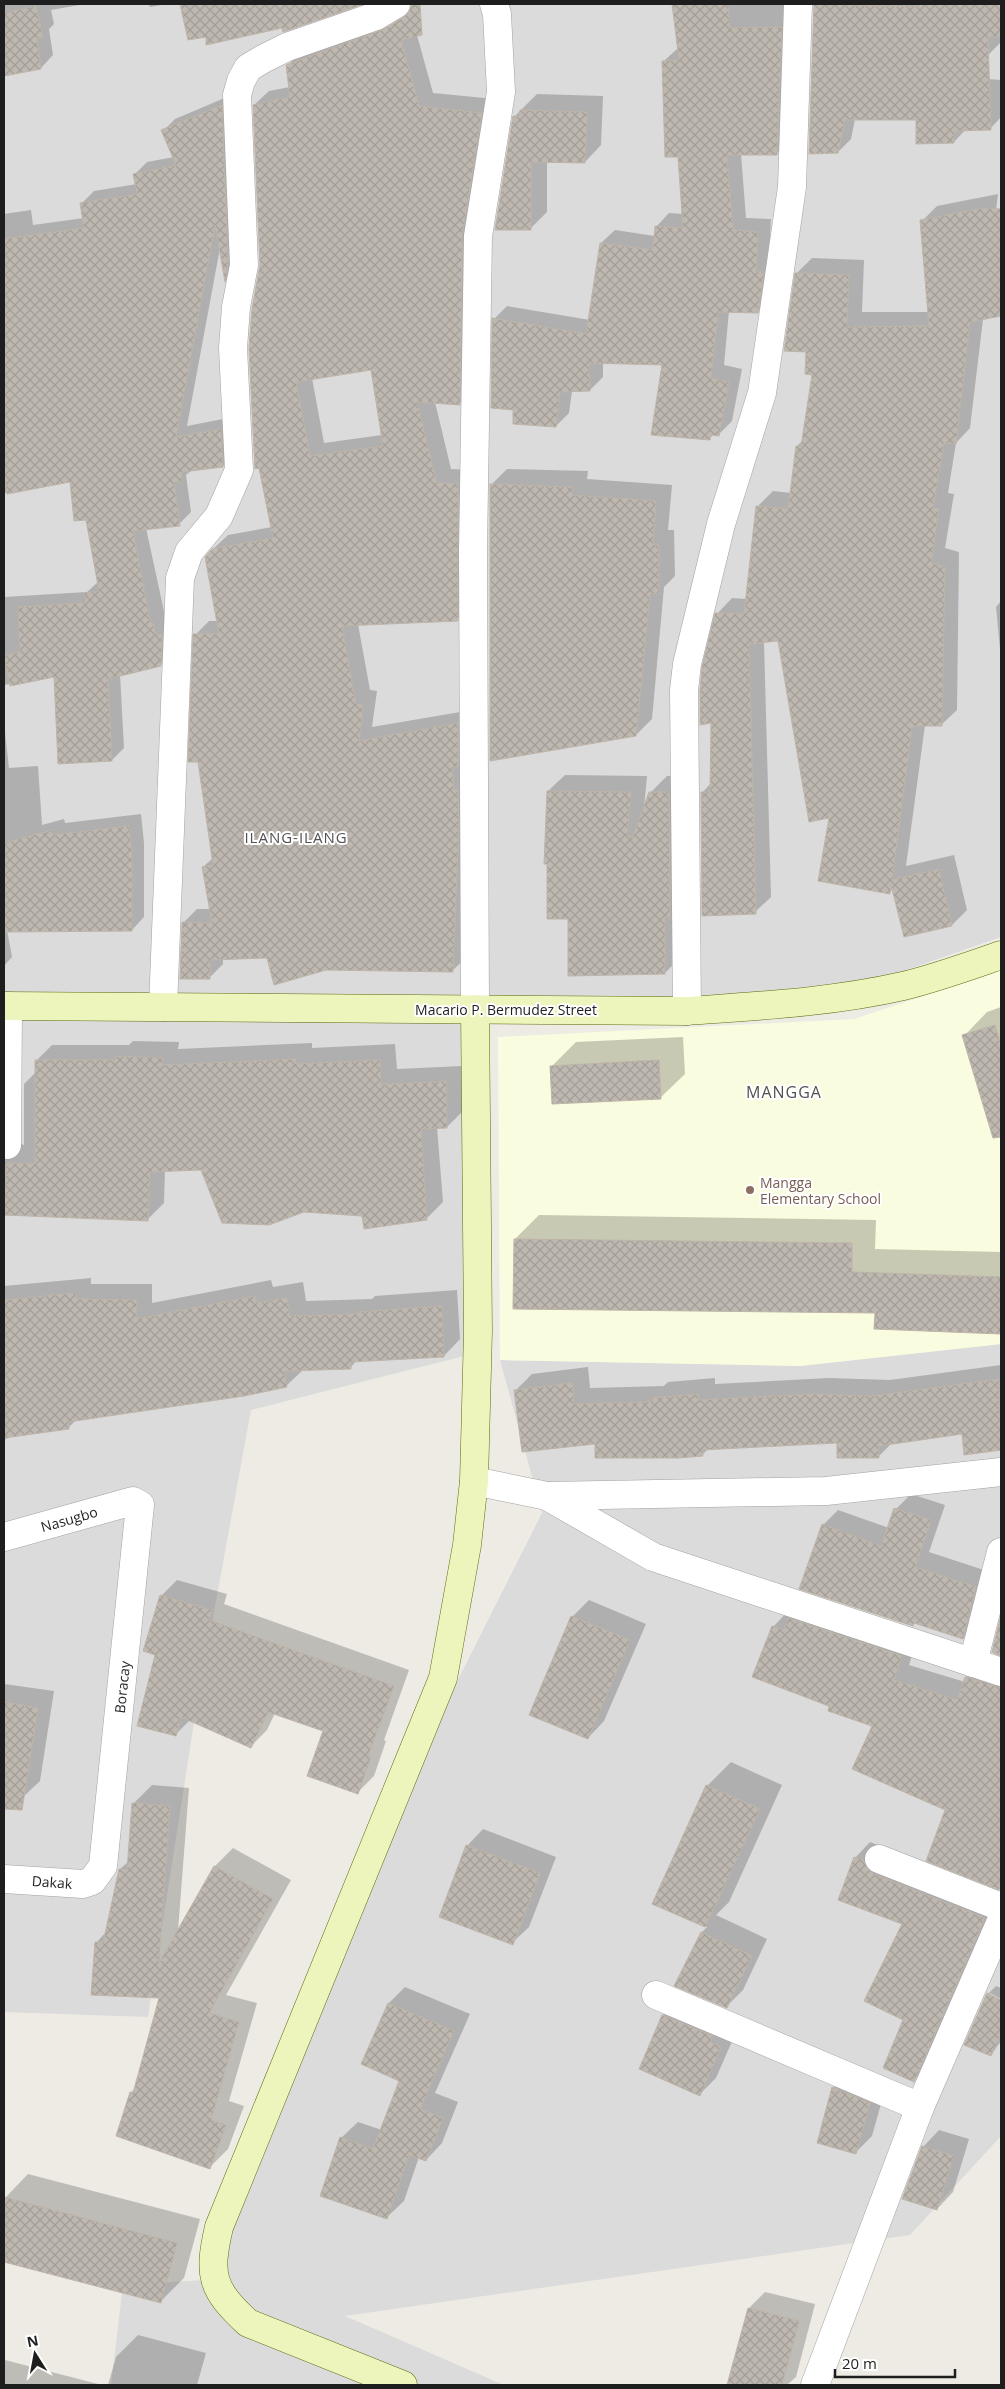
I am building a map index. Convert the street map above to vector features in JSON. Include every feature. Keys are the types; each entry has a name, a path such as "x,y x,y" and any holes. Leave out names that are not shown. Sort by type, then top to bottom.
{"street":[{"path":"163,1007 180,578 189,552 219,516 239,470 233,348 236,307 244,265 237,95 241,80 248,68 263,59 287,48 376,16 396,4"},
{"path":"403,2385 248,2323 230,2306 215,2282 212,2258 219,2227 443,1678 467,1545 474,1481 478,1331 473,551 478,245 501,92 497,14 494,4"},
{"path":"687,1011 684,690 687,664 721,524 762,393 792,187 798,4"},
{"name":"Macario P. Bermudez Street","path":"6,1006 687,1011 842,996 902,986 1001,955"},
{"path":"6,1006 7,1145"},
{"path":"474,1481 547,1496 826,1491 1001,1472"},
{"path":"547,1496 653,1557 1001,1672"},
{"name":"Nasugbo","path":"4,1537 133,1501"},
{"name":"Boracay","path":"98,1876 103,1866 140,1507 138,1503 133,1501"},
{"path":"973,1664 1001,1552"},
{"path":"879,1858 1001,1907"},
{"name":"Dakak","path":"4,1879 83,1884 92,1881 98,1876"},
{"path":"815,2385 920,2107 1001,1921"},
{"path":"656,1995 920,2107"}],"shaded area":[{"path":"4,4 1001,4 1001,937 889,976 685,1003 468,1002 468,1355 251,1410 196,1710 148,2017 4,2012"},
{"name":"Mangga Elementary School","path":"1001,970 1001,1344 800,1366 500,1360 498,1037 854,1019"},
{"path":"1001,1344 1001,2136 910,2235 345,2316 504,2385 111,2385 123,2285 204,2280 321,1952 542,1513 500,1360 800,1366"}],"building":[{"path":"180,4 364,4 283,32 282,28 206,45 206,37 188,40"},
{"path":"412,4 420,4 422,35 401,40 419,106 482,113 462,236 460,405 417,402 437,483 458,484 458,621 342,626 356,704 363,705 359,741 458,723 458,766 452,767 454,790 458,790 459,821 453,972 326,970 274,985 267,958 210,960 210,979 180,979 182,922 212,923 202,867 213,865 198,762 188,762 193,634 219,634 205,557 212,549 273,538 259,468 255,469 249,348 252,309 260,265 253,105 290,97 286,65 384,29 409,12","holes":["371,370 383,446 310,456 296,382"]},
{"path":"672,4 728,4 730,28 782,27 777,155 727,155 733,230 758,232 756,272 764,272 758,313 718,312 711,378 729,382 719,436 711,435 710,440 651,435 662,365 589,363 590,391 560,392 556,427 513,424 513,410 491,408 492,318 586,334 600,243 653,250 655,226 683,228 678,157 665,157 662,61 679,60"},
{"path":"814,4 919,7 919,4 1001,4 1001,37 988,37 991,130 955,131 954,143 916,144 916,120 845,120 838,153 809,154"},
{"path":"36,6 43,37 37,38 41,69 4,76 4,13"},
{"path":"222,105 228,264 225,282 215,225 176,437 221,429 223,467 182,472 182,481 174,482 180,526 133,531 150,621 152,621 156,635 162,635 161,666 108,679 112,761 58,764 54,677 10,686 4,656 20,652 18,607 86,603 84,593 99,591 86,520 74,521 70,482 7,494 4,477 4,239 84,228 80,203 137,194 133,174 176,165 161,130"},
{"path":"520,110 587,112 585,163 531,162 531,230 495,230 513,116 519,117"},
{"path":"984,208 1001,209 1001,316 970,322 956,444 944,443 933,508 939,509 931,563 945,567 942,726 912,726 892,880 939,869 952,926 904,937 891,885 890,894 818,881 829,818 809,822 778,641 749,644 756,914 702,916 701,792 710,792 711,723 700,725 702,667 715,613 744,614 756,506 788,509 796,446 801,446 812,375 805,374 806,352 784,351 795,273 849,275 847,327 929,326 920,220"},
{"path":"490,484 572,487 572,495 656,501 653,545 659,545 659,594 650,594 636,736 490,761"},
{"path":"547,791 631,792 627,836 633,837 649,792 669,792 670,917 665,917 665,974 568,976 568,919 547,919 547,864 544,864"},
{"path":"129,826 132,856 132,931 4,932 4,843 52,830 53,835"},
{"path":"995,1025 1001,1045 1001,1137 993,1138 962,1035"},
{"path":"116,1056 163,1058 163,1065 296,1059 296,1064 380,1060 381,1085 446,1081 447,1128 421,1129 427,1220 364,1229 362,1216 304,1212 269,1225 222,1223 201,1170 150,1172 148,1221 4,1215 6,1163 35,1164 35,1060 116,1060"},
{"path":"659,1060 661,1099 552,1104 550,1066"},
{"path":"514,1239 852,1243 852,1272 1001,1277 1001,1334 874,1329 875,1313 513,1309"},
{"path":"75,1293 76,1299 137,1300 136,1319 255,1296 257,1303 287,1298 290,1316 357,1314 357,1312 442,1306 444,1357 351,1362 351,1369 284,1371 287,1387 244,1396 68,1422 69,1429 4,1438 4,1300"},
{"path":"999,1379 1001,1450 964,1455 962,1434 879,1446 879,1458 837,1458 837,1443 702,1450 703,1456 679,1458 595,1458 595,1444 522,1452 514,1390 572,1383 574,1404 650,1402 650,1398 699,1394 699,1400 812,1394 872,1396"},
{"path":"894,1508 931,1520 915,1567 976,1587 963,1639 914,1623 913,1626 799,1589 822,1524 881,1546"},
{"path":"160,1595 212,1610 209,1620 394,1686 368,1756 371,1757 358,1794 307,1776 323,1731 268,1712 251,1748 181,1717 176,1736 137,1726 155,1655 143,1651"},
{"path":"1001,1615 1001,1656 992,1652"},
{"path":"571,1616 630,1640 588,1739 529,1715"},
{"path":"788,1618 902,1656 894,1680 957,1700 965,1677 1001,1687 1001,1885 999,1890 926,1861 945,1810 852,1769 872,1726 828,1711 829,1706 752,1677 772,1626 784,1630"},
{"path":"4,1702 38,1708 22,1810 4,1809"},
{"path":"706,1785 760,1809 705,1927 652,1904"},
{"path":"132,1803 170,1806 159,1963 214,1866 273,1899 209,2013 239,2022 211,2120 226,2125 210,2169 116,2136 130,2092 133,2093 159,1998 91,1995 95,1942 103,1943 119,1869 127,1870"},
{"path":"466,1845 540,1873 513,1945 439,1917"},
{"path":"854,1857 864,1860 867,1868 873,1874 985,1918 914,2082 883,2068 903,2020 864,2001 902,1924 838,1900"},
{"path":"701,1932 752,1956 727,2008 674,1986"},
{"path":"987,1993 1001,2000 1001,2034 991,2056 964,2045"},
{"path":"388,2003 454,2031 420,2109 443,2118 426,2161 409,2155 387,2219 320,2196 340,2137 373,2149 399,2081 361,2064"},
{"path":"662,2015 713,2036 710,2042 721,2047 700,2096 639,2069"},
{"path":"832,2087 870,2103 856,2154 817,2143"},
{"path":"922,2146 954,2156 937,2210 902,2199"},
{"path":"4,2197 177,2243 161,2303 4,2262"},
{"path":"748,2308 799,2321 782,2385 727,2385"}],"place":[{"name":"Mangga Elementary School","path":"750,1190"}],"district":[{"name":"ILANG-ILANG","path":"296,837"},
{"name":"MANGGA","path":"784,1092"}]}
